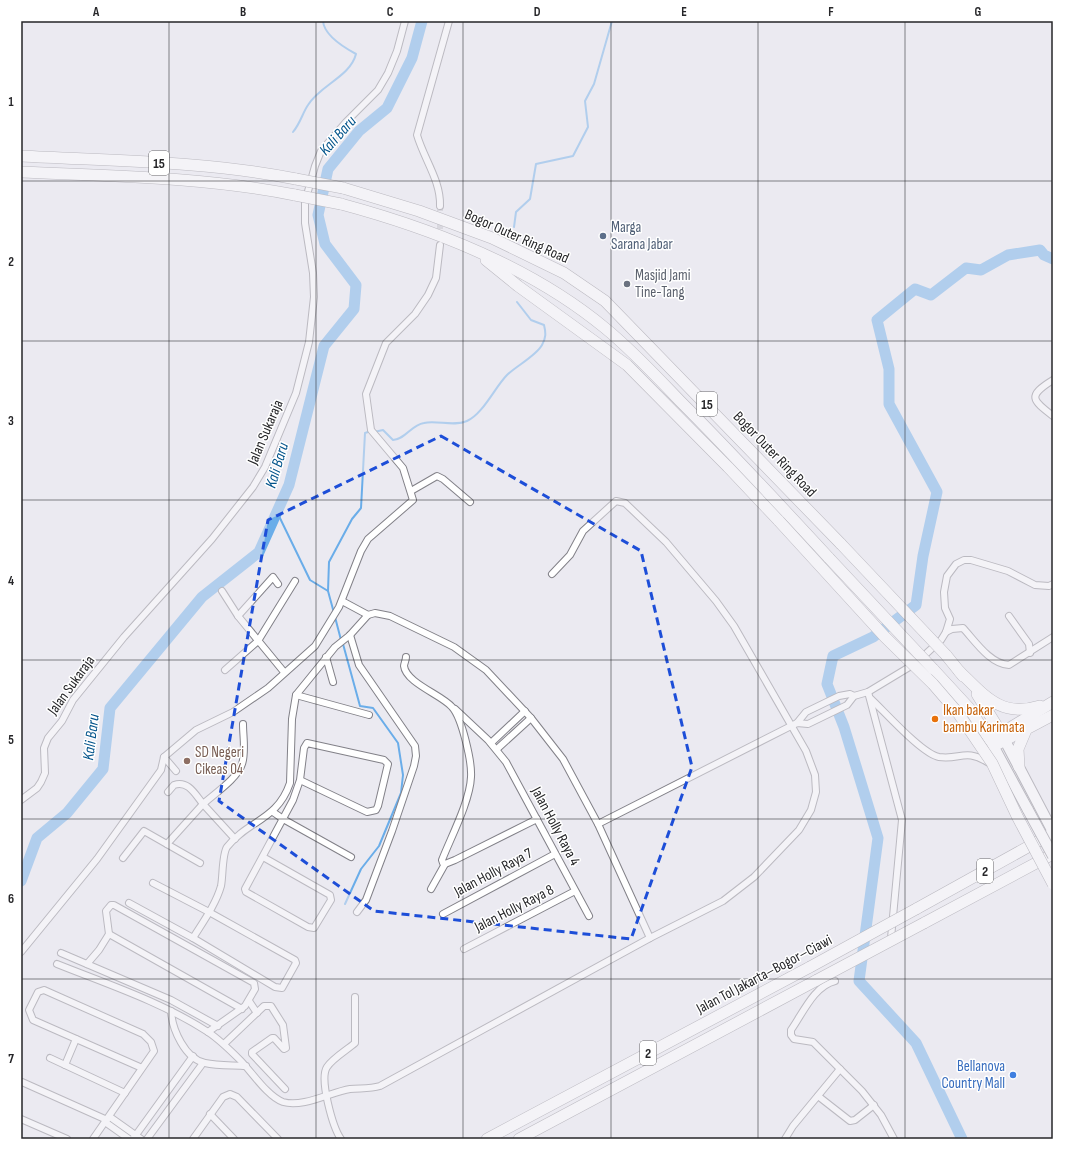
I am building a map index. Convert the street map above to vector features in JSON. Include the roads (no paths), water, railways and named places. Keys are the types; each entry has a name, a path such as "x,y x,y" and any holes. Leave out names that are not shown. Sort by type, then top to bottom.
{"highway":[{"name":"Bogor Outer Ring Road","path":"21,156 187,165 245,170 343,188 419,211 492,238 564,273 605,301 841,544 946,655 982,700 1003,737"},
{"name":"Bogor Outer Ring Road","path":"21,172 244,186 341,204 414,226 475,250 515,269 569,302 604,327 639,359 719,439 969,708 992,743"},
{"path":"475,250 518,286 627,365 728,467 885,636 933,684 958,713 992,763 1016,816 1053,884"},
{"path":"959,671 983,695 1000,706 1019,710 1030,709 1053,701"},
{"path":"992,743 1003,737 1053,701"},
{"path":"1003,737 1026,730 1053,715"},
{"path":"1019,767 1018,749 1026,730"},
{"name":"Jalan Tol Jakarta–Bogor–Ciawi","path":"487,1139 810,967 1053,833"},
{"name":"Jalan Tol Jakarta–Bogor–Ciawi","path":"519,1139 924,922 1053,855"}],"main road":[{"path":"1003,737 1053,833"},
{"path":"992,743 1053,855"}],"street":[{"name":"Jalan Sukaraja","path":"21,800 37,788 42,782 45,773 44,748 48,738 62,721 73,700 124,637 212,539 253,487 265,467 296,393 309,342 314,297 313,273 305,223 305,202 315,166 321,151 346,122 378,90 385,79 393,64 405,21"},
{"path":"440,206 439,191 417,135 449,21"},
{"path":"21,952 97,859 161,770 164,757 196,730 233,712 268,688 284,672 315,646 341,604 361,551 368,539 412,503 413,500 411,491 403,468 372,432 366,394 386,343 415,314 428,295 436,278 440,245"},
{"path":"1053,380 1042,387 1035,395 1038,405 1053,416"},
{"path":"411,491 437,476 443,479 470,502"},
{"path":"56,964 171,1011 208,1032 224,1044 273,1096 284,1102 291,1103 327,1097 350,1089 368,1089 380,1086 650,938 723,901 734,893 754,877 799,830 812,804 816,792 815,775 806,751 734,626 716,601 666,542 625,504 616,501 583,531 570,555 552,574"},
{"path":"598,824 797,723 806,712 839,696 850,694 854,696 868,692 916,664 941,640 946,632 950,619 945,608 944,592 947,576 956,564 964,560 971,560 1008,571 1035,585 1049,586 1053,584"},
{"path":"238,616 273,577 278,584"},
{"path":"225,670 258,641 296,581"},
{"path":"222,591 238,616 284,672"},
{"path":"341,604 368,615"},
{"path":"194,938 221,887 226,849 235,839 273,812 287,792 290,782 292,719 296,695 335,648 368,615 375,613 390,616 454,647 486,670 531,718 563,759 598,824 650,938"},
{"path":"1009,616 1029,644 1030,653"},
{"path":"946,632 952,629 963,628 986,653 1001,665 1009,665 1053,638"},
{"path":"347,637 359,665 415,746 416,751 414,766 392,831 366,900 357,912"},
{"name":"Jalan Holly Raya 4","path":"406,657 404,666 408,675 453,707 497,749 514,776 589,916"},
{"path":"326,658 333,682"},
{"path":"868,692 902,820 891,938 894,943"},
{"path":"296,695 369,715"},
{"path":"797,723 808,724 815,721 844,706 850,702 854,696"},
{"path":"871,699 917,745 938,757 969,754 979,757 990,764 1002,761"},
{"path":"445,864 442,860 464,805 471,778 471,762 465,738 453,707"},
{"path":"491,743 525,711"},
{"path":"497,749 531,718"},
{"path":"167,844 203,804 240,770 244,756 243,724"},
{"path":"262,857 330,895 331,900 314,928 308,927 246,892 245,889 262,857 293,800 300,780 304,748 307,743 384,760 388,764 378,806 376,810 367,812 300,780"},
{"path":"164,757 176,771"},
{"path":"168,792 174,785 184,784 189,786 203,804 235,839"},
{"path":"273,812 351,857"},
{"path":"431,889 445,864 537,818"},
{"path":"123,858 144,831 200,863"},
{"name":"Jalan Holly Raya 7","path":"443,914 555,854"},
{"path":"129,903 194,938 275,987 282,987 296,963 296,960 153,883"},
{"name":"Jalan Holly Raya 8","path":"464,949 576,891"},
{"path":"87,964 99,950 109,934 106,911 111,905 114,905 254,983 255,989 249,1001 242,1009 208,1032"},
{"path":"109,934 242,1009"},
{"path":"61,953 171,1000 218,1026"},
{"path":"835,981 826,983 818,990 791,1030 791,1035 794,1039 813,1042 840,1069 874,1105 894,1139"},
{"path":"93,1139 154,1051 151,1042 143,1034 44,990 38,992 29,1010 30,1017 33,1020 142,1068"},
{"path":"341,1139 333,1123 327,1097 326,1068 355,1043 355,997"},
{"path":"249,1001 257,1013"},
{"path":"224,1044 264,1006 271,1006 283,1026 286,1048 284,1049 274,1038"},
{"path":"171,1011 177,1039 193,1056 203,1063 246,1066"},
{"path":"283,1026 274,1038 268,1039 252,1052 252,1054 285,1089"},
{"path":"64,1065 76,1039"},
{"path":"22,1082 107,1120 137,1138 193,1056"},
{"path":"50,1058 125,1093"},
{"path":"147,1139 203,1063"},
{"path":"785,1139 793,1126 840,1069"},
{"path":"193,1139 223,1097 233,1094 278,1139"},
{"path":"818,1096 850,1121 855,1120 874,1105"},
{"path":"210,1114 234,1139"},
{"path":"21,1120 67,1139"},
{"path":"107,1120 129,1139"}],"waterway":[{"path":"293,132 313,98 348,69 356,54 341,45 331,36 324,26 323,21"},
{"name":"Kali Baru","path":"21,881 37,838 67,813 103,769 110,708 202,597 259,552 289,485 324,346 354,309 356,285 325,244 318,215 328,169 359,131 387,108 412,58 422,21"},
{"path":"514,227 516,212 530,199 536,164 573,156 588,127 585,101 594,84 612,21"},
{"path":"962,1139 916,1043 859,981 878,838 844,727 827,684 833,656 873,637 916,605 923,556 937,492 889,404 889,369 877,320 915,289 931,295 966,268 981,270 1008,255 1040,250 1044,255 1053,259"},
{"path":"374,432 383,430 393,440 402,437 419,424 429,422 462,423 473,418 484,407 502,380 531,357 539,349 544,340 544,325 531,320 517,302"},
{"path":"328,591 329,562 352,519 361,508 365,433 368,432"},
{"path":"277,512 310,580 328,591 334,613"},
{"path":"335,617 341,640"},
{"path":"343,644 360,706 373,708 398,743 403,775 401,793 379,846 361,869 345,904"}],"tunnel":[{"path":"440,206 440,238"}],"place":[{"name":"Marga Sarana Jabar","path":"603,236"},
{"name":"Masjid Jami Tine-Tang","path":"627,284"},
{"name":"Ikan bakar bambu Karimata","path":"935,719"},
{"name":"SD Negeri Cikeas 04","path":"187,761"},
{"name":"Bellanova Country Mall","path":"1013,1075"}]}
